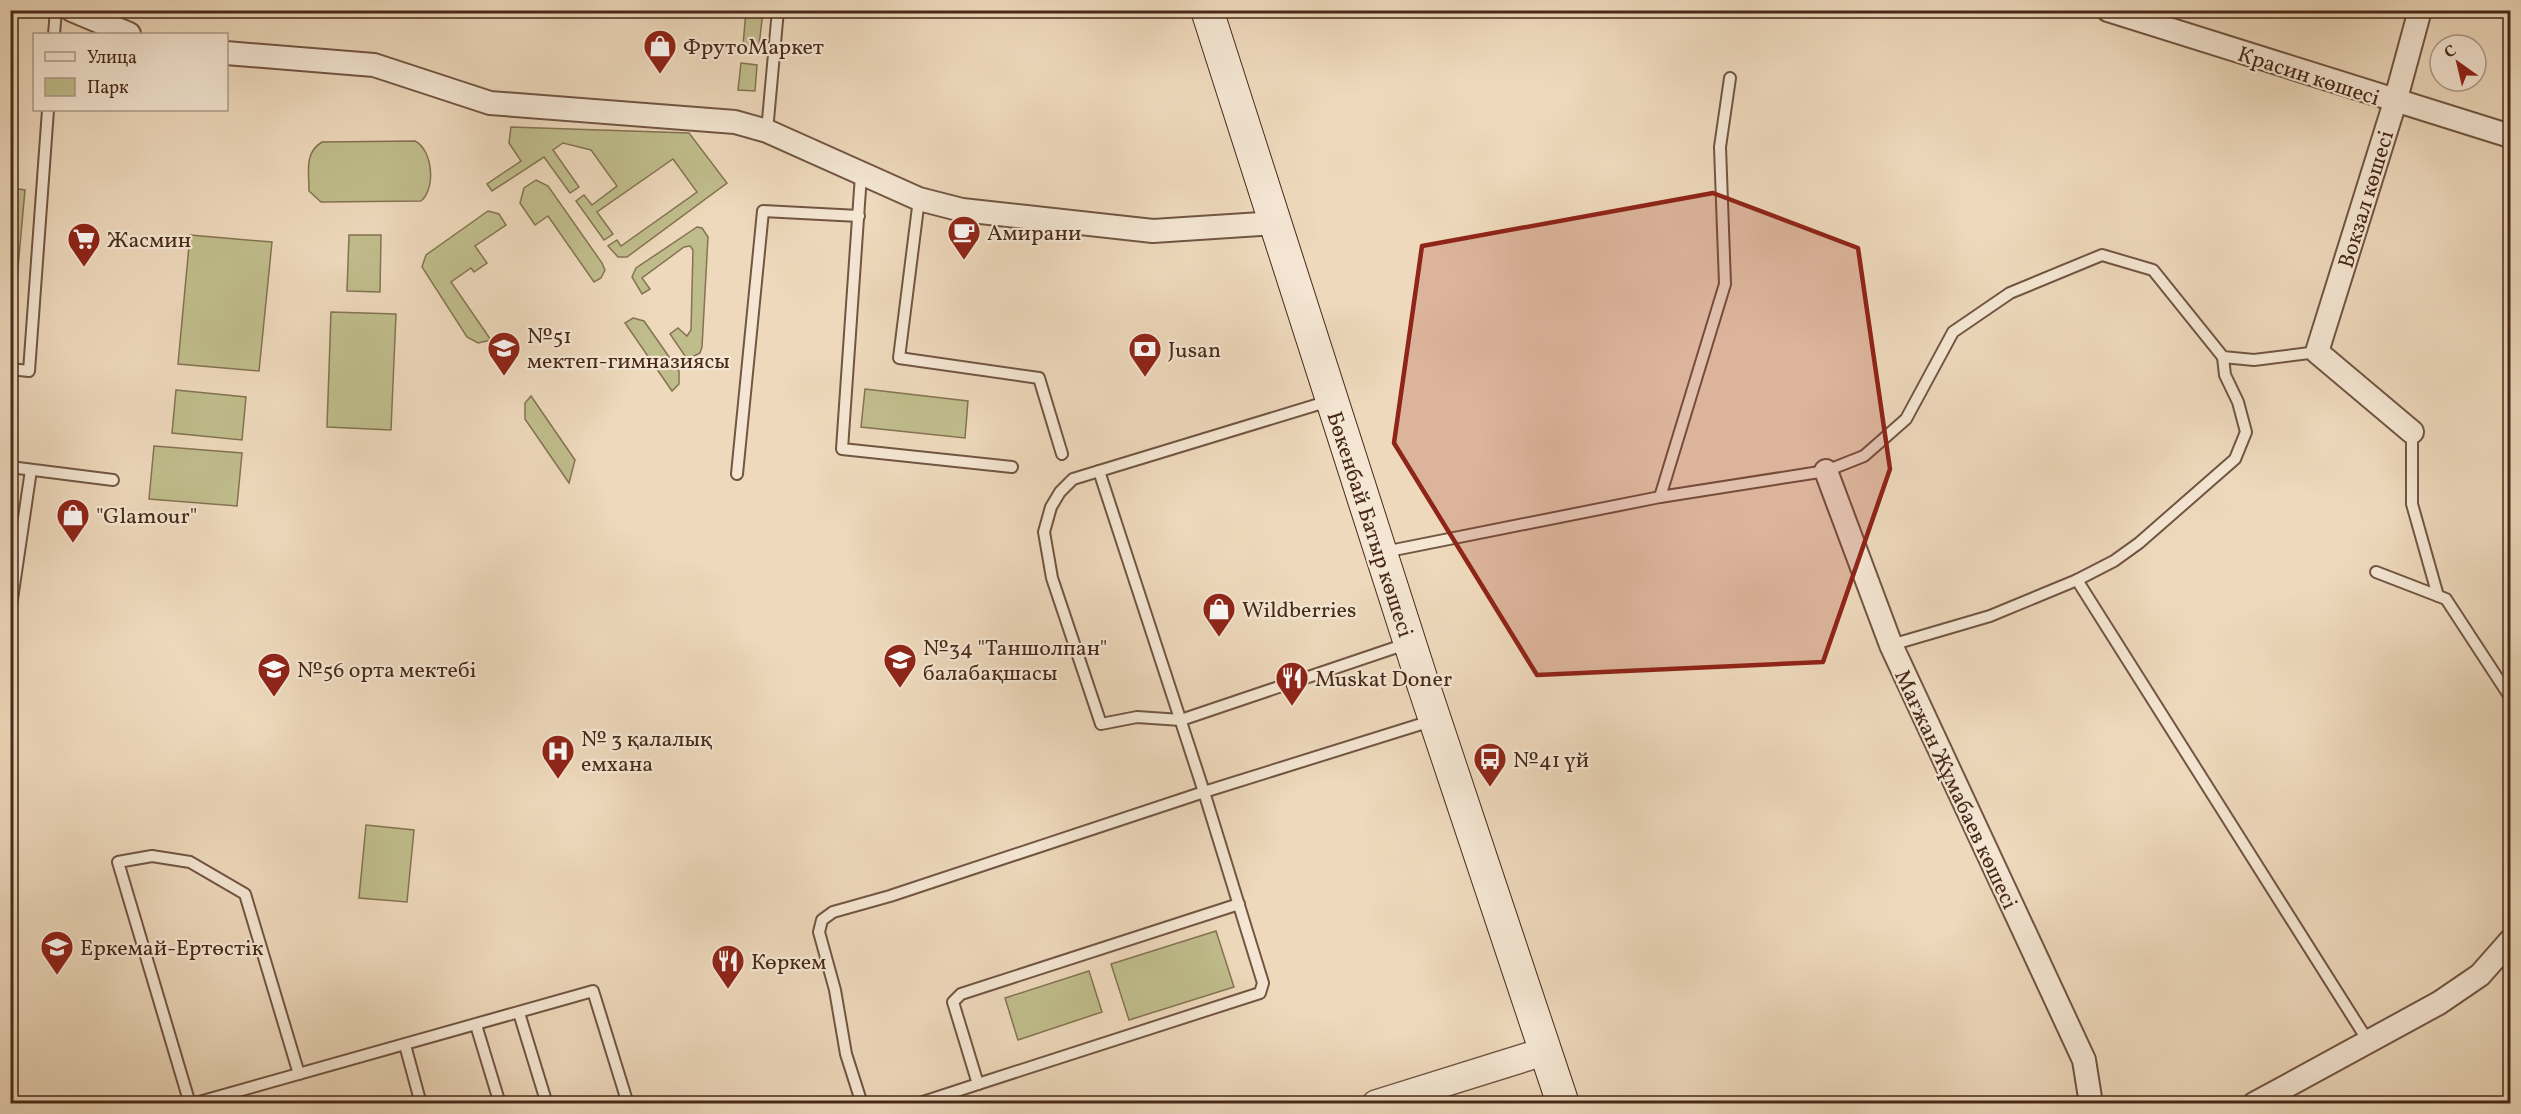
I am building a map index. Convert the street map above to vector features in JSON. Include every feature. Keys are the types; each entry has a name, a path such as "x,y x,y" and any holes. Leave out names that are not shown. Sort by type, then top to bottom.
{"main road":[{"name":"Бөкенбай Батыр көшесі","path":"1207,10 1434,720 1563,1104"}],"street":[{"path":"72,10 127,33"},
{"name":"Красин көшесі","path":"2108,10 2395,102 2511,136"},
{"name":"Вокзал көшесі","path":"2317,352 2395,102 2420,10"},
{"path":"228,53 374,65 490,103 735,122 767,132 919,199 962,210 1153,231 1275,223"},
{"path":"2317,352 2412,432"},
{"name":"Мағжан Жұмабаев көшесі","path":"1826,471 1891,645 2084,1060 2091,1104"},
{"path":"2254,1104 2439,1003 2480,975 2511,941"},
{"path":"1376,1104 1546,1051"}],"lane":[{"path":"54,33 56,10"},
{"path":"767,132 778,10"},
{"path":"1660,497 1725,284 1720,147 1730,78"},
{"path":"10,369 29,371 48,111"},
{"path":"861,175 842,449 1012,467"},
{"path":"919,199 898,358 1039,378 1062,454"},
{"path":"736,474 763,211 859,216"},
{"path":"1381,553 1660,497 1826,471 1864,456 1906,419 1953,332 2010,293 2102,255 2153,270 2223,357 2225,375 2238,402 2246,432 2235,459 2139,543 2114,561 2077,580 1990,616 1891,645"},
{"path":"2223,357 2254,360 2317,352"},
{"path":"1332,400 1072,478 1051,507 1044,532 1052,578 1101,724 1137,717 1181,720 1409,643"},
{"path":"2412,432 2412,504 2438,596"},
{"path":"10,467 113,480"},
{"path":"10,613 31,470"},
{"path":"917,1104 1260,993 1263,983 1181,720 1099,471"},
{"path":"2376,572 2446,599 2511,697"},
{"path":"2077,580 2368,1041"},
{"path":"862,1104 846,1054 835,990 819,932 822,920 833,912 913,889 1204,792 1434,720"},
{"path":"299,1074 245,894 190,862 152,856 118,862 191,1104 519,1013 593,991 628,1104"},
{"path":"978,1084 953,1002 961,994 1239,904"},
{"path":"519,1013 547,1104"},
{"path":"476,1025 500,1104"},
{"path":"405,1045 421,1104"}],"highlighted area":[{"path":"1713,193 1858,248 1890,469 1823,662 1537,675 1394,443 1422,246"}],"green space":[{"path":"746,11 763,11 759,46 743,45"},
{"path":"741,63 757,65 755,91 738,90"},
{"path":"511,127 689,133 727,183 627,257 618,257 608,246 617,240 621,246 697,192 673,159 597,212 613,234 604,240 576,201 584,195 592,205 617,186 591,150 563,143 553,150 579,187 570,193 544,157 492,191 487,184 521,161 509,143"},
{"path":"415,141 426,152 430,170 429,188 421,201 321,202 309,191 310,157 316,146 322,142"},
{"path":"536,180 548,186 602,263 605,270 601,278 594,282 548,216 535,225 520,203 524,188"},
{"path":"11,188 25,190 17,278 11,278"},
{"path":"488,211 499,214 506,225 475,246 487,263 474,272 471,268 451,282 491,340 478,343 467,337 422,267 426,255"},
{"path":"697,227 702,228 708,237 702,347 700,353 690,358 685,356 670,334 678,328 687,336 691,330 693,250 690,246 684,247 642,278 650,289 642,294 632,277 636,268"},
{"path":"190,235 272,242 259,371 178,364"},
{"path":"349,235 381,235 380,292 347,291"},
{"path":"331,312 396,314 391,430 327,427"},
{"path":"633,318 644,321 679,371 679,384 672,391 625,323"},
{"path":"865,389 968,401 965,438 861,427"},
{"path":"176,390 246,397 242,440 172,433"},
{"path":"531,396 575,460 569,483 525,419 525,403"},
{"path":"154,446 242,453 237,506 149,499"},
{"path":"366,825 414,830 407,902 359,898"},
{"path":"1216,931 1234,987 1129,1020 1111,964"},
{"path":"1089,971 1102,1012 1018,1040 1005,998"},
{"path":"10,1058 16,1058 16,1103 11,1103"}],"place":[{"name":"ФрутоМаркет","path":"660,75"},
{"name":"Амирани","path":"964,261"},
{"name":"Жасмин","path":"84,268"},
{"name":"№51 мектеп-гимназиясы","path":"504,377"},
{"name":"Jusan","path":"1145,378"},
{"name":"\"Glamour\"","path":"73,544"},
{"name":"Wildberries","path":"1219,638"},
{"name":"№34 \"Таншолпан\" балабақшасы","path":"900,689"},
{"name":"№56 орта мектебі","path":"274,698"},
{"name":"Muskat Doner","path":"1292,707"},
{"name":"№ 3 қалалық емхана","path":"558,780"},
{"name":"№41 үй","path":"1490,788"},
{"name":"Еркемай-Ертөстік","path":"57,976"},
{"name":"Көркем","path":"728,990"}]}
